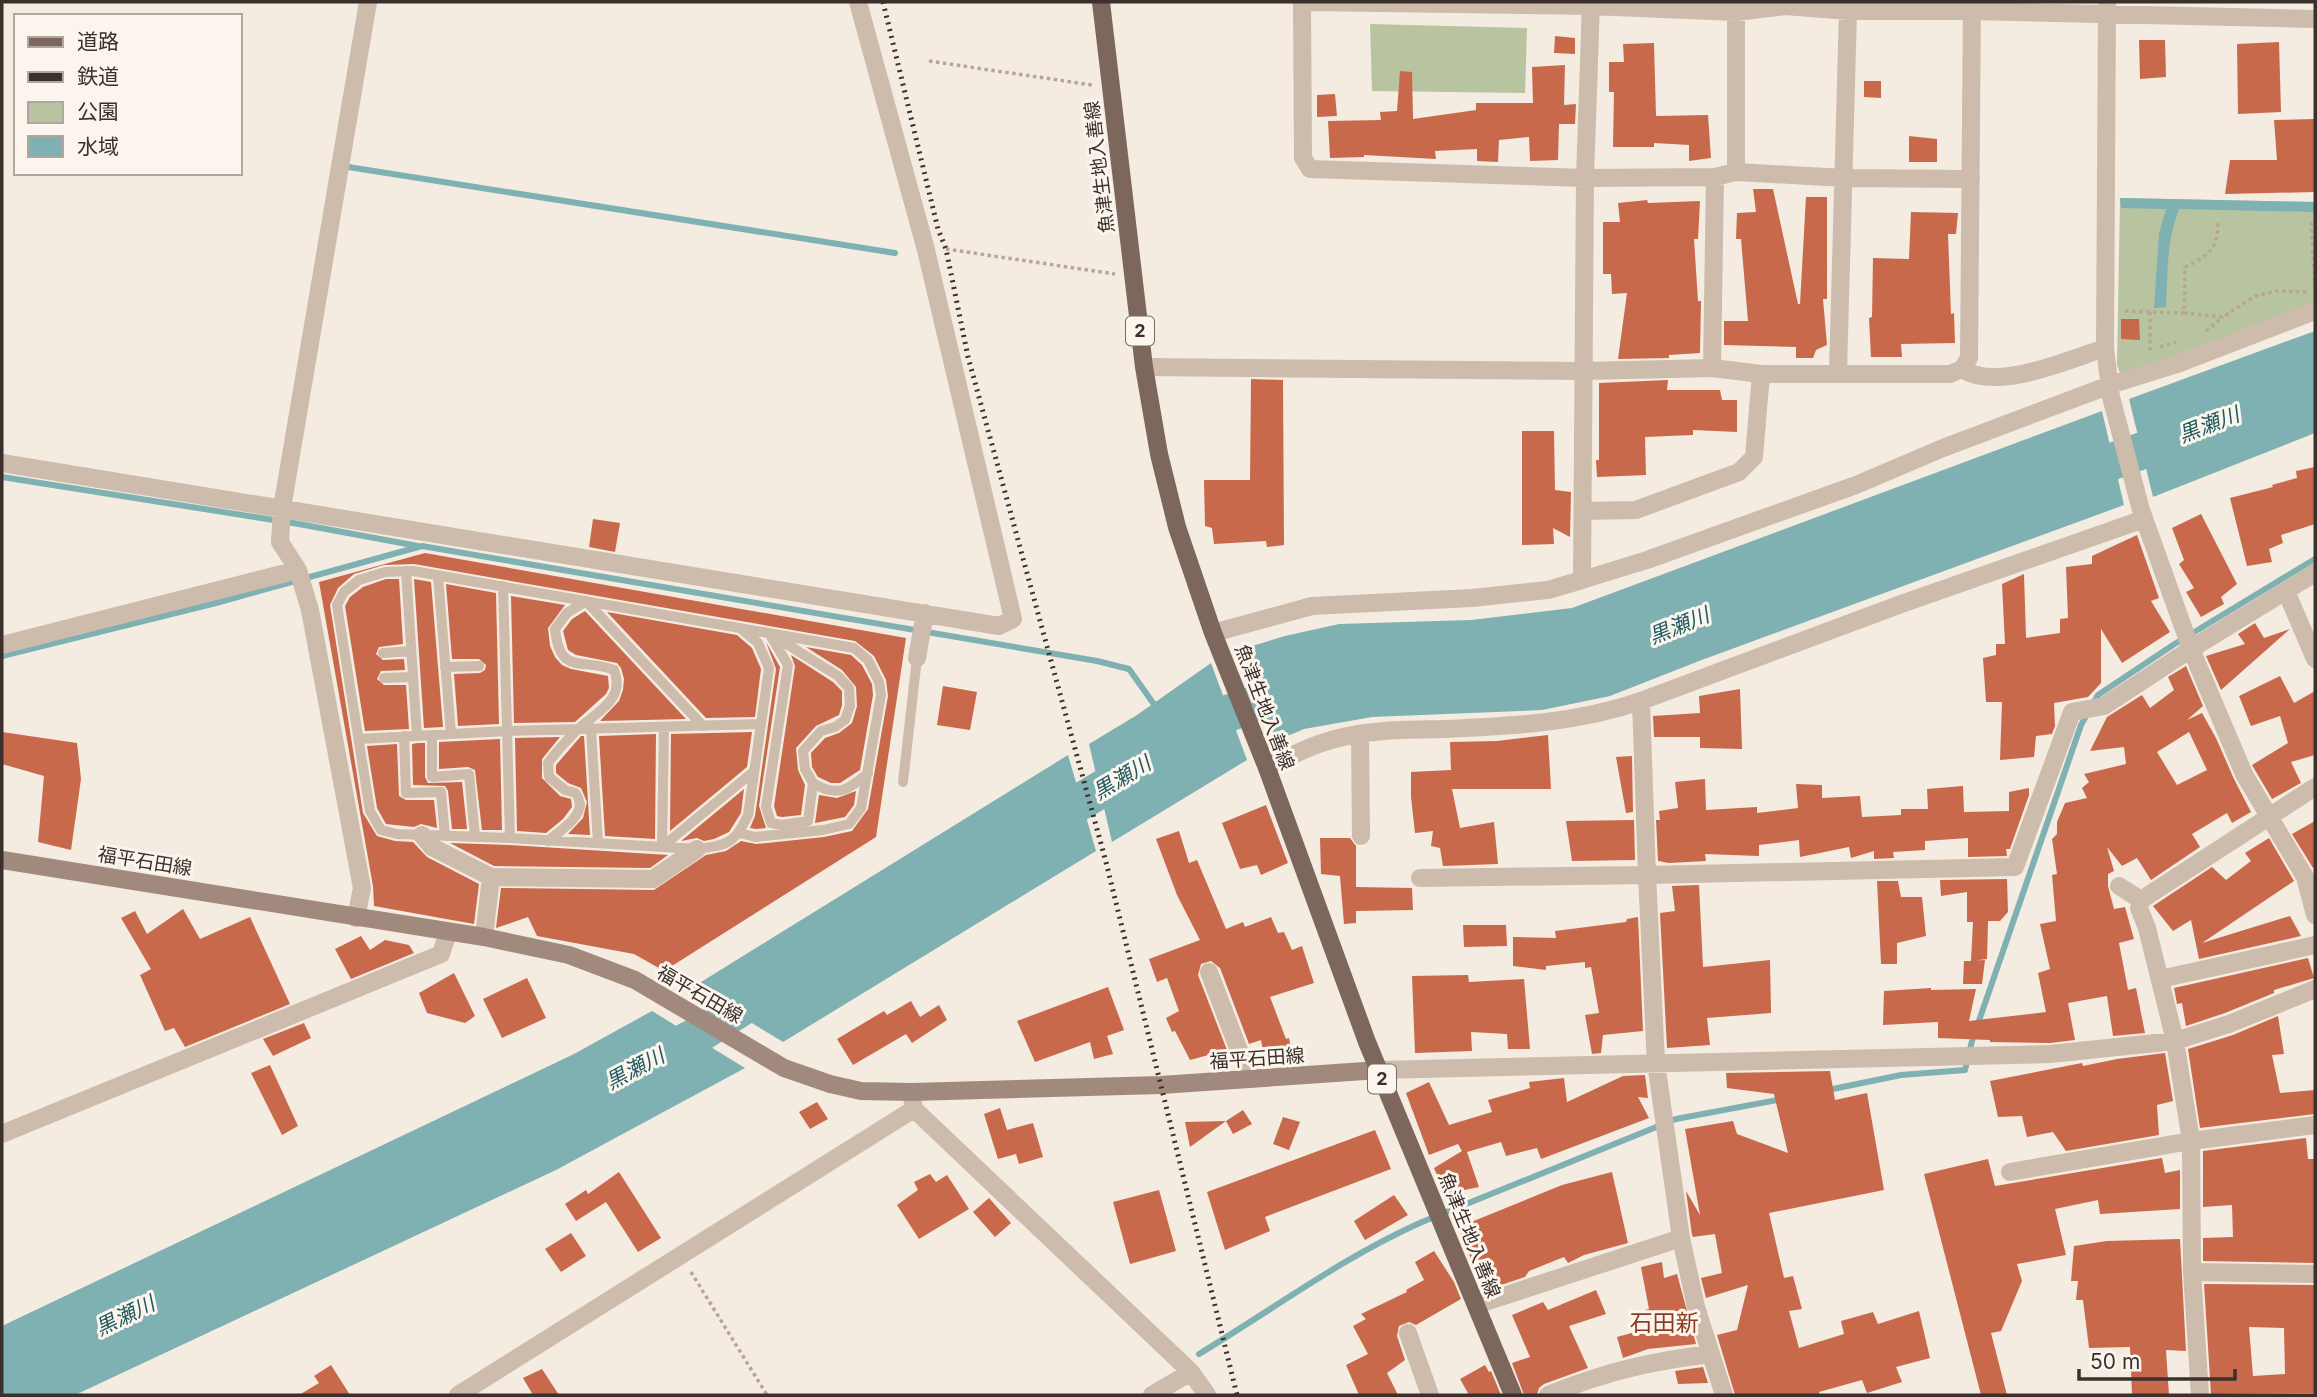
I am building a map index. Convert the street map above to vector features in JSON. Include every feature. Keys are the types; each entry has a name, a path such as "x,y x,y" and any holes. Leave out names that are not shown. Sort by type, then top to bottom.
{"main road":[{"name":"魚津生地入善線","path":"1101,2 1144,367 1159,454 1177,527 1213,633 1379,1070 1513,1395"},
{"name":"福平石田線","path":"2,860 484,937 569,955 635,980 784,1068 830,1084 913,1100 1379,1070"}],"street":[{"path":"356,918 362,888 310,610 298,570 280,541 282,508 368,2"},
{"path":"2,463 999,626 1013,619 926,250 859,2"},
{"path":"1302,2 1303,158 1310,169 1586,178 1715,177 1736,172 1844,178 1970,179"},
{"path":"1309,2 1678,5 1736,12 1785,4 1847,11 1972,6 2107,8 2315,19"},
{"path":"1582,580 1586,178 1591,4"},
{"path":"1144,367 1584,371 1712,368 1760,374 1950,374 1962,369 1969,358 1972,6"},
{"path":"2107,8 2105,348 2110,391 2142,515 2191,649 2244,774 2305,877 2315,915"},
{"path":"1838,372 1847,11"},
{"path":"1736,12 1736,172"},
{"path":"1712,368 1715,177"},
{"path":"1213,633 1312,606 1472,598 1548,590 1647,560 1856,485 1943,449 2110,391 2315,311"},
{"path":"1962,369 1973,376 2007,378 2105,348"},
{"path":"1583,512 1636,510 1740,472 1754,457 1760,374"},
{"path":"1264,763 1334,739 1376,731 1537,724 1569,720 1641,701 2142,515"},
{"path":"2,645 298,570"},
{"path":"1420,878 2015,867 2072,712 2104,706 2315,573"},
{"path":"2286,591 2315,659"},
{"path":"917,658 925,613"},
{"path":"1641,701 1656,1063 1681,1238 1696,1307 1724,1395"},
{"path":"1360,734 1361,836"},
{"path":"2200,1395 2192,1272 2191,1141 2175,1041 2147,928 2139,908 2141,900 2315,787"},
{"path":"422,835 432,847 491,877 653,879 697,849"},
{"path":"484,937 491,877"},
{"path":"2119,886 2141,900"},
{"path":"2,1134 441,954 449,932"},
{"path":"2160,979 2315,945"},
{"path":"1209,972 1250,1079"},
{"path":"1379,1070 2050,1054 2175,1041 2229,1024 2315,989"},
{"path":"457,1395 681,1255 913,1100 1191,1372 1207,1395"},
{"path":"2010,1172 2191,1141 2315,1125"},
{"path":"1476,1305 1681,1238"},
{"path":"2192,1272 2315,1274"},
{"path":"1408,1333 1430,1395"},
{"path":"1548,1395 1620,1369 1663,1359 1711,1354"},
{"path":"1152,1395 1191,1372"}],"lane":[{"path":"405,571 417,736"},
{"path":"740,833 755,837 823,831 849,824 862,808 881,695 879,682 868,660 854,648 741,628 586,601 503,586 405,571 384,572 359,580 344,592 337,605 370,811 381,830 397,834 697,849 726,845 740,833 748,815 769,667 758,643 741,628"},
{"path":"438,576 451,734"},
{"path":"503,586 510,838"},
{"path":"586,601 703,726"},
{"path":"548,841 577,814 580,804 576,793 565,790 549,777 548,763 578,729 607,706 618,681 614,670 601,665 575,663 563,657 556,645 555,629 567,613 586,601"},
{"path":"769,633 788,665 766,807 771,823 782,825 808,821 813,783"},
{"path":"769,633 838,676 849,688 850,706 845,720 835,727 821,731 803,751 805,769 813,783 825,790 844,791 868,773"},
{"path":"383,653 411,652"},
{"path":"903,782 917,658"},
{"path":"445,667 479,666"},
{"path":"384,678 413,677"},
{"path":"359,738 760,724"},
{"path":"662,847 664,727"},
{"path":"591,729 598,843"},
{"path":"432,734 432,777 469,774 475,837"},
{"path":"404,736 406,793 442,792 445,836"},
{"path":"662,847 753,772"}],"path":[{"path":"929,61 1111,88"},
{"path":"2184,313 2185,267 2209,256 2218,236 2218,220"},
{"path":"2198,335 2255,296 2276,291 2315,291 2311,222"},
{"path":"926,250 946,249 1134,277"},
{"path":"2105,310 2223,317"},
{"path":"2150,312 2150,351 2179,341"},
{"path":"681,1255 767,1395"}],"green space":[{"path":"1370,24 1527,28 1525,93 1372,91"},
{"path":"2120,198 2315,202 2315,304 2121,376 2117,365"}],"water":[{"path":"2120,198 2315,202 2315,212 2179,209 2170,246 2166,307 2154,308 2159,233 2166,209 2121,208"},
{"path":"2315,331 2315,433 2153,497 2129,399"},
{"path":"2102,411 2124,505 1610,696 1542,710 1372,717 1304,729 1276,741 1242,649 1339,624 1471,620 1572,608"},
{"path":"1211,663 1247,760 1112,842 1089,744 1137,715"},
{"path":"1068,755 1096,851 783,1042 693,987"},
{"path":"652,1011 745,1068 556,1170 75,1395 2,1395 2,1326 574,1054"}],"building":[{"path":"1555,36 1575,38 1575,54 1554,53"},
{"path":"2139,40 2165,40 2166,77 2140,79"},
{"path":"2279,42 2281,112 2238,114 2237,44"},
{"path":"1654,43 1656,116 1708,115 1711,158 1689,161 1689,145 1654,143 1654,147 1613,147 1614,92 1609,92 1609,62 1624,62 1623,44"},
{"path":"1565,65 1564,105 1576,104 1575,124 1559,124 1558,160 1530,161 1529,137 1499,140 1498,162 1477,161 1477,149 1435,151 1436,159 1364,155 1330,158 1328,121 1381,120 1380,112 1397,111 1400,71 1412,72 1413,119 1476,110 1476,103 1533,103 1532,67"},
{"path":"1864,81 1881,81 1881,98 1864,97"},
{"path":"1335,94 1337,116 1317,117 1317,95"},
{"path":"2315,119 2315,192 2225,194 2230,160 2277,160 2274,120"},
{"path":"1909,136 1937,139 1937,162 1909,162"},
{"path":"1753,189 1773,189 1798,304 1806,197 1827,197 1827,299 1823,299 1827,345 1816,350 1813,358 1796,358 1796,347 1724,345 1724,321 1748,321 1741,239 1736,239 1737,213 1756,212"},
{"path":"1647,200 1648,203 1700,201 1698,239 1694,239 1698,301 1701,301 1700,353 1669,355 1669,358 1618,359 1627,293 1612,294 1611,274 1603,274 1603,222 1620,222 1618,203"},
{"path":"1911,212 1958,213 1956,234 1948,234 1951,314 1954,313 1955,343 1901,344 1902,357 1871,357 1869,318 1872,317 1873,258 1909,259"},
{"path":"2121,319 2139,319 2140,340 2121,339"},
{"path":"1251,379 1283,380 1284,545 1267,547 1266,541 1214,544 1212,528 1205,526 1204,480 1250,480"},
{"path":"1668,380 1667,390 1720,390 1722,400 1737,400 1737,432 1693,430 1693,435 1645,437 1646,475 1597,477 1599,383"},
{"path":"1522,431 1554,431 1555,490 1571,492 1570,537 1553,528 1554,544 1522,545"},
{"path":"2315,467 2315,524 2281,535 2283,543 2269,549 2272,562 2247,566 2230,498 2273,487 2272,485 2297,478 2296,471"},
{"path":"2201,514 2237,584 2221,597 2224,604 2201,617 2186,592 2194,588 2179,564 2184,560 2172,528"},
{"path":"593,519 620,523 615,552 589,547"},
{"path":"2137,535 2159,598 2151,601 2170,632 2122,663 2101,629 2101,683 2088,697 2054,703 2055,726 2052,734 2036,736 2034,757 2000,760 2002,702 1986,702 1983,658 1996,655 1996,644 2005,644 2002,584 2024,574 2026,638 2060,633 2060,619 2068,618 2066,567 2092,564 2092,556"},
{"path":"425,553 906,638 876,837 664,971 634,954 537,936 528,917 496,928 501,888 654,890 706,855 726,851 741,841 756,844 824,837 852,831 868,809 888,696 886,680 874,656 855,641 414,564 384,565 354,574 338,588 330,605 363,813 377,836 413,842 427,857 479,884 474,924 374,906 373,886 319,582"},
{"path":"386,579 399,579 403,644 379,647 376,654 383,660 404,659 405,670 381,671 377,679 384,685 406,685 409,729 365,731 345,606 350,597 363,587"},
{"path":"414,579 431,582 443,727 424,728"},
{"path":"446,584 496,593 499,724 458,726 454,674 480,673 485,670 486,665 479,659 452,659"},
{"path":"511,596 565,605 548,628 550,646 555,657 562,665 571,669 608,676 609,688 606,694 575,722 514,723"},
{"path":"585,611 686,719 600,721 619,701 624,679 617,663 576,655 568,650 563,631 572,619"},
{"path":"607,612 737,635 752,648 761,669 755,717 706,718"},
{"path":"2255,623 2264,638 2290,629 2221,690 2206,656 2245,644 2238,634"},
{"path":"766,642 780,667 759,806 766,828 756,829 750,828 755,816 776,669"},
{"path":"806,647 851,655 862,665 872,684 873,695 860,770 840,783 831,783 818,777 812,767 811,753 825,738 839,733 852,723 857,706 856,687 842,670"},
{"path":"791,655 833,682 842,691 842,705 839,715 816,726 796,748 798,770 805,785 801,815 782,817 777,816 774,806 795,666"},
{"path":"2186,666 2203,706 2187,720 2202,713 2251,812 2232,823 2227,813 2192,834 2200,847 2151,880 2137,858 2122,866 2107,847 2114,871 2108,874 2108,886 2114,909 2125,907 2134,939 2119,943 2128,990 2136,988 2145,1033 2113,1036 2107,996 2068,1003 2075,1040 2050,1043 1938,1038 1938,1022 1883,1025 1884,991 1976,989 1969,1021 2046,1012 2038,973 2050,969 2040,924 2056,921 2052,875 2057,874 2052,839 2057,834 2057,822 2065,803 2087,798 2082,788 2089,782 2084,774 2126,764 2124,747 2090,751 2107,717 2142,695 2150,708 2174,690 2168,677","holes":["2189,732 2207,770 2177,785 2157,752"]},
{"path":"2280,676 2294,703 2315,691 2315,755 2291,762 2301,783 2272,799 2252,765 2288,743 2280,716 2251,726 2239,696"},
{"path":"943,686 977,692 970,730 937,725"},
{"path":"1740,689 1742,749 1700,748 1700,737 1654,737 1653,716 1700,713 1699,696"},
{"path":"2,732 77,743 81,779 71,850 38,842 44,776 2,764"},
{"path":"752,732 747,767 670,831 671,734"},
{"path":"656,734 655,839 605,836 599,736"},
{"path":"1548,735 1551,789 1452,789 1460,828 1494,822 1498,864 1443,866 1440,848 1431,846 1433,831 1415,833 1411,772 1451,770 1450,742 1497,741"},
{"path":"581,736 584,736 590,835 568,834 583,818 587,802 581,788 568,783 556,773 556,765"},
{"path":"560,737 542,759 542,778 560,796 571,799 572,807 563,819 546,833 517,831 515,738"},
{"path":"500,739 502,830 482,830 475,770 468,767 439,769 439,742"},
{"path":"425,743 425,777 428,783 462,782 467,829 452,829 448,791 445,786 413,785 412,744"},
{"path":"397,744 399,796 406,800 434,800 437,828 421,824 414,827 386,824 377,808 367,746"},
{"path":"1632,756 1633,812 1626,813 1616,757"},
{"path":"1705,779 1706,810 1757,807 1757,813 1798,808 1796,784 1822,785 1822,798 1860,796 1862,817 1901,815 1901,809 1928,809 1927,789 1963,786 1964,812 2009,811 2009,792 2029,788 2029,795 2010,849 2006,849 2007,856 1968,857 1968,838 1925,841 1925,850 1893,852 1894,858 1874,859 1874,851 1851,858 1849,847 1800,857 1799,840 1759,845 1759,856 1705,854 1706,861 1658,861 1656,820 1660,820 1659,811 1678,808 1675,782"},
{"path":"744,789 741,813 729,832 704,841 697,838 681,841"},
{"path":"856,791 854,805 845,817 815,823 819,795 837,798"},
{"path":"1266,805 1288,863 1261,875 1257,865 1240,869 1222,823"},
{"path":"1634,820 1635,860 1572,861 1566,821"},
{"path":"2315,821 2315,866 2313,868 2292,834"},
{"path":"1179,831 1189,863 1197,860 1226,929 1243,922 1245,927 1271,917 1278,933 1284,932 1292,950 1302,946 1314,983 1270,997 1286,1039 1289,1038 1293,1058 1265,1061 1261,1040 1249,1044 1220,968 1211,961 1201,964 1198,975 1227,1050 1190,1060 1175,1031 1172,1032 1166,1018 1179,1011 1167,978 1157,982 1149,959 1200,940 1177,895 1156,839"},
{"path":"1320,838 1350,838 1356,846 1356,887 1412,888 1413,910 1356,911 1356,923 1344,924 1340,876 1321,874"},
{"path":"2269,838 2294,881 2202,943 2290,916 2301,936 2199,959 2191,920 2173,931 2153,906 2212,867 2226,880 2251,861 2245,853"},
{"path":"450,843 668,855 650,868 494,866"},
{"path":"2007,879 2008,912 2000,921 1988,921 1987,959 1971,961 1973,922 1967,922 1967,892 1941,896 1940,880"},
{"path":"1877,881 1898,881 1901,897 1922,897 1926,936 1897,943 1897,964 1881,964"},
{"path":"1699,885 1703,967 1770,960 1771,1013 1707,1018 1710,1045 1667,1048 1660,913 1675,911 1672,886"},
{"path":"183,909 200,939 250,917 290,1004 185,1047 174,1028 165,1031 140,975 151,969 121,918 135,911 147,934"},
{"path":"1638,917 1643,1031 1603,1035 1601,1053 1592,1054 1585,1015 1599,1013 1591,967 1585,968 1585,962 1546,966 1546,970 1513,966 1513,937 1556,938 1555,931 1626,922 1627,919"},
{"path":"1463,925 1506,925 1507,946 1464,947"},
{"path":"361,936 370,950 385,940 409,945 414,953 351,979 335,949"},
{"path":"2308,958 2314,978 2274,990 2274,993 2186,1026 2182,1003 2177,1004 2174,988"},
{"path":"1985,960 1982,984 1963,984 1964,961"},
{"path":"454,973 475,1016 465,1023 427,1013 419,993"},
{"path":"1468,975 1469,982 1524,979 1530,1049 1508,1049 1507,1034 1471,1032 1472,1051 1415,1053 1412,976"},
{"path":"527,978 546,1018 502,1038 483,999"},
{"path":"1108,987 1124,1030 1107,1036 1113,1054 1094,1059 1090,1042 1035,1062 1017,1021"},
{"path":"911,1001 920,1017 939,1005 947,1020 912,1043 906,1034 853,1065 837,1039 884,1011 887,1015"},
{"path":"2278,1016 2284,1054 2272,1055 2280,1093 2315,1090 2315,1114 2200,1128 2188,1049 2233,1035"},
{"path":"304,1023 311,1038 273,1056 263,1039"},
{"path":"2165,1053 2173,1101 2157,1105 2159,1135 2066,1151 2053,1132 2027,1137 2022,1116 1998,1117 1990,1081 2082,1063 2083,1066"},
{"path":"270,1065 298,1126 282,1135 251,1073"},
{"path":"1830,1071 1835,1100 1867,1093 1884,1190 1769,1213 1784,1278 1793,1276 1802,1309 1789,1311 1799,1348 1844,1334 1841,1321 1873,1312 1878,1324 1919,1311 1930,1358 1896,1367 1902,1382 1867,1393 1862,1380 1819,1392 1820,1395 1735,1395 1717,1335 1737,1330 1748,1285 1706,1298 1701,1278 1722,1273 1715,1234 1692,1235 1686,1191 1700,1215 1685,1129 1733,1121 1737,1134 1788,1153 1774,1094 1727,1088 1726,1073"},
{"path":"1645,1075 1648,1098 1638,1097 1649,1118 1541,1159 1537,1148 1506,1156 1501,1142 1467,1152 1479,1187 1445,1194 1434,1168 1462,1151 1458,1144 1429,1155 1406,1093 1429,1082 1449,1125 1492,1112 1488,1100 1530,1088 1529,1082 1564,1078 1567,1102 1623,1076"},
{"path":"817,1102 828,1119 810,1129 799,1112"},
{"path":"1000,1108 1007,1130 1033,1123 1043,1157 1019,1164 1016,1154 998,1159 984,1114"},
{"path":"1243,1110 1252,1124 1233,1134 1226,1121"},
{"path":"1283,1117 1300,1122 1289,1150 1273,1144"},
{"path":"1226,1121 1190,1147 1185,1122"},
{"path":"1375,1130 1391,1169 1265,1217 1270,1231 1225,1250 1207,1192"},
{"path":"2306,1138 2308,1159 2315,1159 2315,1263 2203,1261 2203,1238 2233,1237 2232,1205 2203,1207 2203,1151"},
{"path":"2162,1158 2165,1173 2180,1170 2180,1209 2100,1214 2098,1200 2055,1209 2066,1255 2017,1264 2022,1281 2001,1331 1991,1333 2007,1395 1981,1395 1924,1174 1988,1159 1995,1186"},
{"path":"619,1172 661,1238 638,1252 606,1202 576,1221 565,1204 586,1190 588,1194"},
{"path":"1612,1172 1628,1243 1584,1255 1568,1263 1564,1257 1529,1271 1525,1277 1483,1291 1459,1227 1562,1185"},
{"path":"930,1174 936,1182 947,1175 969,1209 919,1239 897,1205 918,1190 914,1182"},
{"path":"1159,1190 1176,1251 1130,1264 1113,1202"},
{"path":"1394,1195 1408,1215 1365,1240 1354,1221"},
{"path":"989,1198 1011,1223 995,1237 973,1212"},
{"path":"571,1233 586,1256 561,1272 545,1249"},
{"path":"2180,1239 2186,1351 2166,1350 2169,1395 2132,1395 2130,1347 2089,1348 2083,1300 2076,1300 2078,1281 2071,1281 2074,1246 2107,1241"},
{"path":"1434,1251 1454,1282 1461,1299 1416,1325 1409,1322 1399,1326 1397,1336 1405,1360 1387,1373 1398,1395 1359,1395 1346,1365 1368,1354 1353,1326 1366,1319 1361,1314 1407,1292 1406,1290 1424,1280 1415,1262"},
{"path":"1662,1262 1664,1278 1677,1274 1696,1344 1648,1349 1623,1358 1617,1337 1650,1328 1645,1310 1649,1309 1641,1267"},
{"path":"2204,1284 2315,1285 2315,1393 2211,1394","holes":["2249,1327 2284,1328 2285,1374 2253,1376"]},
{"path":"1596,1290 1606,1314 1569,1326 1588,1368 1544,1384 1537,1395 1524,1395 1512,1363 1530,1357 1512,1315 1543,1302 1548,1310"},
{"path":"331,1365 350,1395 299,1395 319,1383 314,1376"},
{"path":"1485,1365 1489,1372 1491,1371 1501,1395 1469,1395 1460,1379"},
{"path":"1703,1367 1708,1383 1678,1384 1675,1371"},
{"path":"542,1369 559,1395 533,1395 523,1378"}],"waterway":[{"path":"342,166 895,253"},
{"name":"黒瀬川","path":"2066,478 2189,434"},
{"path":"2,477 299,524 418,546"},
{"path":"2,656 216,603 422,546 1097,661 1129,669 1158,710"},
{"path":"1828,1090 1901,1075 1965,1070 1972,1041 2081,725 2098,695 2173,645 2315,559"},
{"name":"黒瀬川","path":"1038,827 1229,713 1308,686"},
{"name":"黒瀬川","path":"651,1060 696,1036 776,986"},
{"path":"1199,1354 1364,1251 1422,1222 1676,1119 1783,1099"}],"railway":[{"path":"883,2 938,229 946,249 968,357 1106,862 1237,1395"}],"district":[{"name":"石田新","path":"1664,1323"}]}
